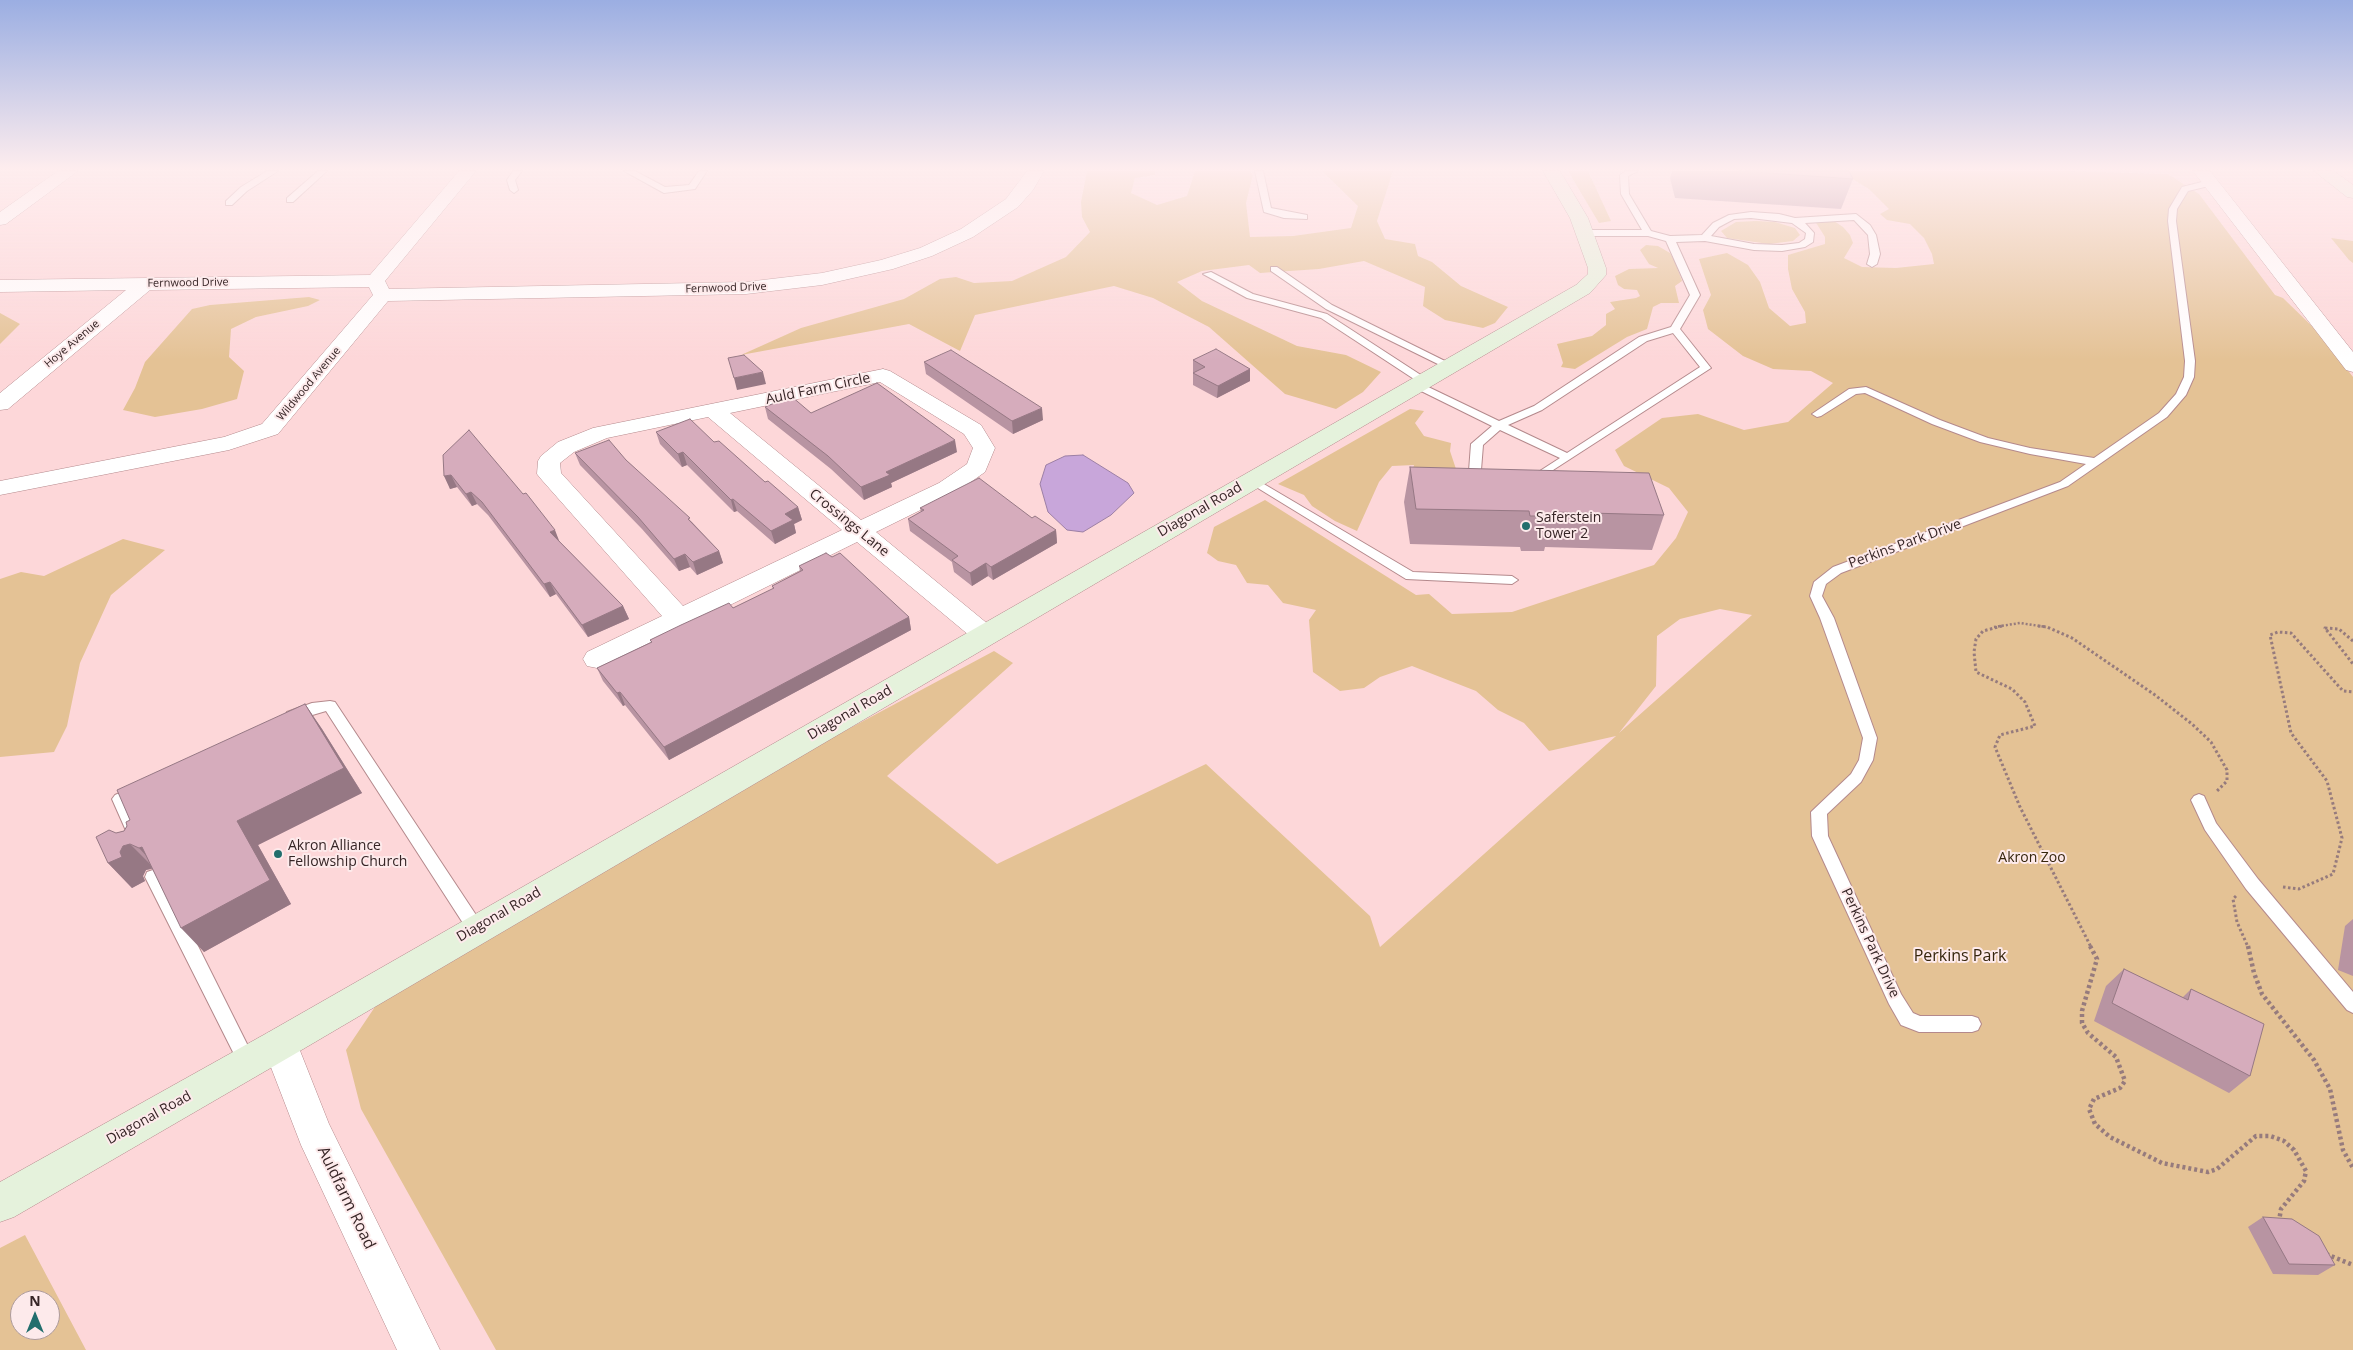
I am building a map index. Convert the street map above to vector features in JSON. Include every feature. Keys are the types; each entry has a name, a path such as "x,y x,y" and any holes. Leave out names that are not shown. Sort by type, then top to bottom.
{"street":[{"name":"Wildwood Avenue","path":"0,488 230,443 270,429 420,234"},
{"name":"Fernwood Drive","path":"0,286 145,284 379,288 746,288 822,279 886,265 926,252 965,234"},
{"name":"Diagonal Road","path":"0,1203 280,1044 1592,282 1597,275 1597,268 1585,234"},
{"path":"2250,234 2353,366"},
{"name":"Hoye Avenue","path":"0,404 145,284"},
{"name":"Auld Farm Circle","path":"596,659 947,488 977,467 984,448 973,430 883,374 714,411 601,433 566,447 549,461 548,474 679,618"},
{"name":"Crossings Lane","path":"714,411 984,635"},
{"name":"Auldfarm Road","path":"280,1044 314,1132 419,1350"}],"lane":[{"path":"1652,234 1670,239 1705,238 1754,248 1782,248 1802,245 1810,240 1810,234"},
{"path":"1705,238 1708,234"},
{"path":"1871,234 1874,254 1872,264"},
{"name":"Perkins Park Drive","path":"1972,1024 1919,1024 1908,1019 1895,999 1820,836 1819,812 1856,778 1866,760 1870,738 1827,618 1816,596 1820,582 1837,570 1862,559 2038,496 2064,484 2098,462 2163,414 2187,386 2190,361 2174,234"},
{"path":"1498,484 1476,472 1477,444 1498,425 1538,408 1643,339 1675,329 1696,295 1670,239"},
{"path":"1274,270 1329,307 1450,366"},
{"path":"1208,274 1250,296 1324,316 1421,383 1498,425 1567,457"},
{"path":"1522,482 1530,482 1706,368 1675,329"},
{"path":"1817,414 1853,391 1866,390 1936,422 1984,440 2030,451 2098,462"},
{"path":"1252,480 1410,576 1512,580"},
{"path":"277,724 303,711 330,706 476,929"},
{"path":"140,850 120,799 155,782"},
{"path":"2199,800 2210,826 2252,884 2353,1005"},
{"path":"153,877 247,1062"}],"path":[{"path":"2199,800 2219,790 2227,781 2227,770 2222,758 2211,742 2192,724 2155,695 2072,638 2047,627 2020,623 1992,627 1983,631 1976,639 1974,652 1976,672 2012,689 2025,702 2032,715 2035,726 2000,734 1995,747 2020,807 2097,959 2082,1011 2082,1023 2088,1033 2116,1057 2123,1071 2125,1081 2120,1088 2094,1099 2089,1109 2095,1124 2110,1137 2162,1163 2208,1172 2217,1169 2256,1136 2270,1136 2284,1141 2294,1150 2306,1171 2304,1181 2281,1208 2278,1218 2283,1229"},
{"path":"2353,641 2339,629 2325,628 2353,664"},
{"path":"2353,692 2343,691 2313,654 2291,633 2278,632 2270,635 2291,734 2327,781 2342,838 2333,874 2299,889 2252,884 2233,899 2237,922 2247,941 2254,973 2262,994 2314,1060 2330,1089 2343,1150 2353,1168"},
{"path":"2317,1250 2353,1264"}],"green space":[{"path":"1088,234 1250,234 1250,237 1308,234 1383,234 1385,239 1415,244 1418,256 1432,262 1461,286 1508,307 1495,323 1483,328 1445,320 1423,306 1425,287 1364,261 1319,269 1260,273 1249,265 1202,271 1177,282 1202,301 1297,346 1346,355 1381,372 1363,392 1336,409 1285,394 1209,327 1153,298 1114,286 975,315 960,351 909,324 741,355 801,328 904,299 940,279 956,277 974,283 1012,281 1066,257"},
{"path":"1724,234 1800,235 1793,241 1769,244 1727,238"},
{"name":"Perkins Park","path":"1823,234 1849,234 1853,243 1844,258 1862,267 1896,268 1934,264 1932,254 1920,234 2229,234 2275,295 2283,298 2316,330 2353,377 2353,1350 496,1350 361,1109 346,1050 397,974 676,813 839,734 994,651 1013,663 887,776 997,864 1206,764 1370,916 1380,947 1616,736 1549,751 1524,723 1498,710 1476,691 1412,666 1380,677 1364,688 1340,691 1313,672 1309,620 1316,610 1283,603 1268,585 1247,583 1236,565 1218,561 1207,553 1214,527 1265,500 1416,595 1429,594 1452,614 1512,612 1654,565 1676,538 1688,512 1669,488 1624,466 1615,450 1662,418 1698,414 1744,430 1788,422 1833,383 1811,371 1773,369 1743,356 1708,329 1703,310 1711,295 1699,259 1727,253 1748,265 1760,282 1769,308 1790,326 1806,323 1805,312 1792,289 1788,269 1788,255 1825,244","holes":["1720,609 1752,615 1619,733 1656,686 1657,636 1680,619"]},
{"path":"2331,238 2353,241 2353,263 2349,260"},
{"path":"1646,245 1658,246 1670,253 1682,281 1675,286 1679,303 1661,303 1653,307 1647,329 1627,337 1575,369 1561,367 1563,363 1557,344 1592,336 1606,325 1606,314 1615,309 1610,302 1640,296 1637,290 1624,289 1618,285 1615,276 1629,269 1658,268 1649,264 1640,250"},
{"path":"309,297 320,300 308,306 256,317 231,329 229,357 244,371 237,399 202,409 155,417 123,410 135,388 145,362 192,309 210,305"},
{"path":"0,313 20,324 0,344"},
{"path":"1410,409 1424,411 1415,423 1424,436 1451,443 1450,451 1456,469 1412,472 1414,465 1392,466 1379,482 1357,531 1335,521 1312,506 1304,495 1278,484"},
{"path":"123,539 165,550 111,595 80,663 67,726 54,752 0,757 0,579 21,572 44,576"},
{"path":"25,1235 54,1290 10,1290 10,1340 60,1340 60,1301 86,1350 0,1350 0,1248"}],"shaded area":[{"path":"1083,455 1128,483 1134,493 1111,515 1083,532 1067,530 1048,512 1040,484 1046,465 1065,456"}],"building":[{"path":"1216,349 1250,369 1218,386 1193,373 1205,367 1193,360"},
{"path":"951,350 1042,408 1012,421 924,362"},
{"path":"744,355 763,372 734,378 728,358"},
{"path":"877,383 955,440 886,472 890,475 861,487 828,456 765,407 791,396 811,413"},
{"path":"690,419 714,442 719,441 765,482 768,481 798,507 785,514 793,520 771,531 733,499 731,500 683,452 678,454 656,432"},
{"path":"469,430 523,494 526,493 555,530 550,532 623,606 582,625 550,582 544,584 482,502 471,492 466,494 451,475 444,476 443,455"},
{"path":"609,440 626,460 690,518 688,519 719,551 693,562 685,554 674,559 638,517 575,453"},
{"path":"1410,467 1649,473 1664,515 1552,512 1553,516 1530,516 1529,511 1416,509"},
{"path":"979,478 1032,518 1035,516 1056,530 991,567 986,563 970,573 952,560 958,556 908,519 924,510 920,508"},
{"path":"826,553 832,557 840,553 909,617 664,747 620,692 617,693 597,668 652,642 650,640 729,603 733,608 774,588 772,586 803,570 799,566"},
{"path":"305,704 344,768 237,821 270,880 181,928 142,847 139,848 130,844 123,846 120,852 122,857 108,863 96,837 109,830 116,833 124,831 127,826 126,822 130,820 117,790"},
{"path":"2124,969 2188,1000 2191,989 2264,1024 2250,1076 2112,1003"},
{"path":"2263,1217 2292,1219 2319,1236 2335,1265 2289,1264"}],"place":[{"name":"Saferstein Tower 2","path":"1526,526"},
{"name":"Akron Alliance Fellowship Church","path":"278,854"}],"park label":[{"name":"Akron Zoo","path":"2032,858"}]}
